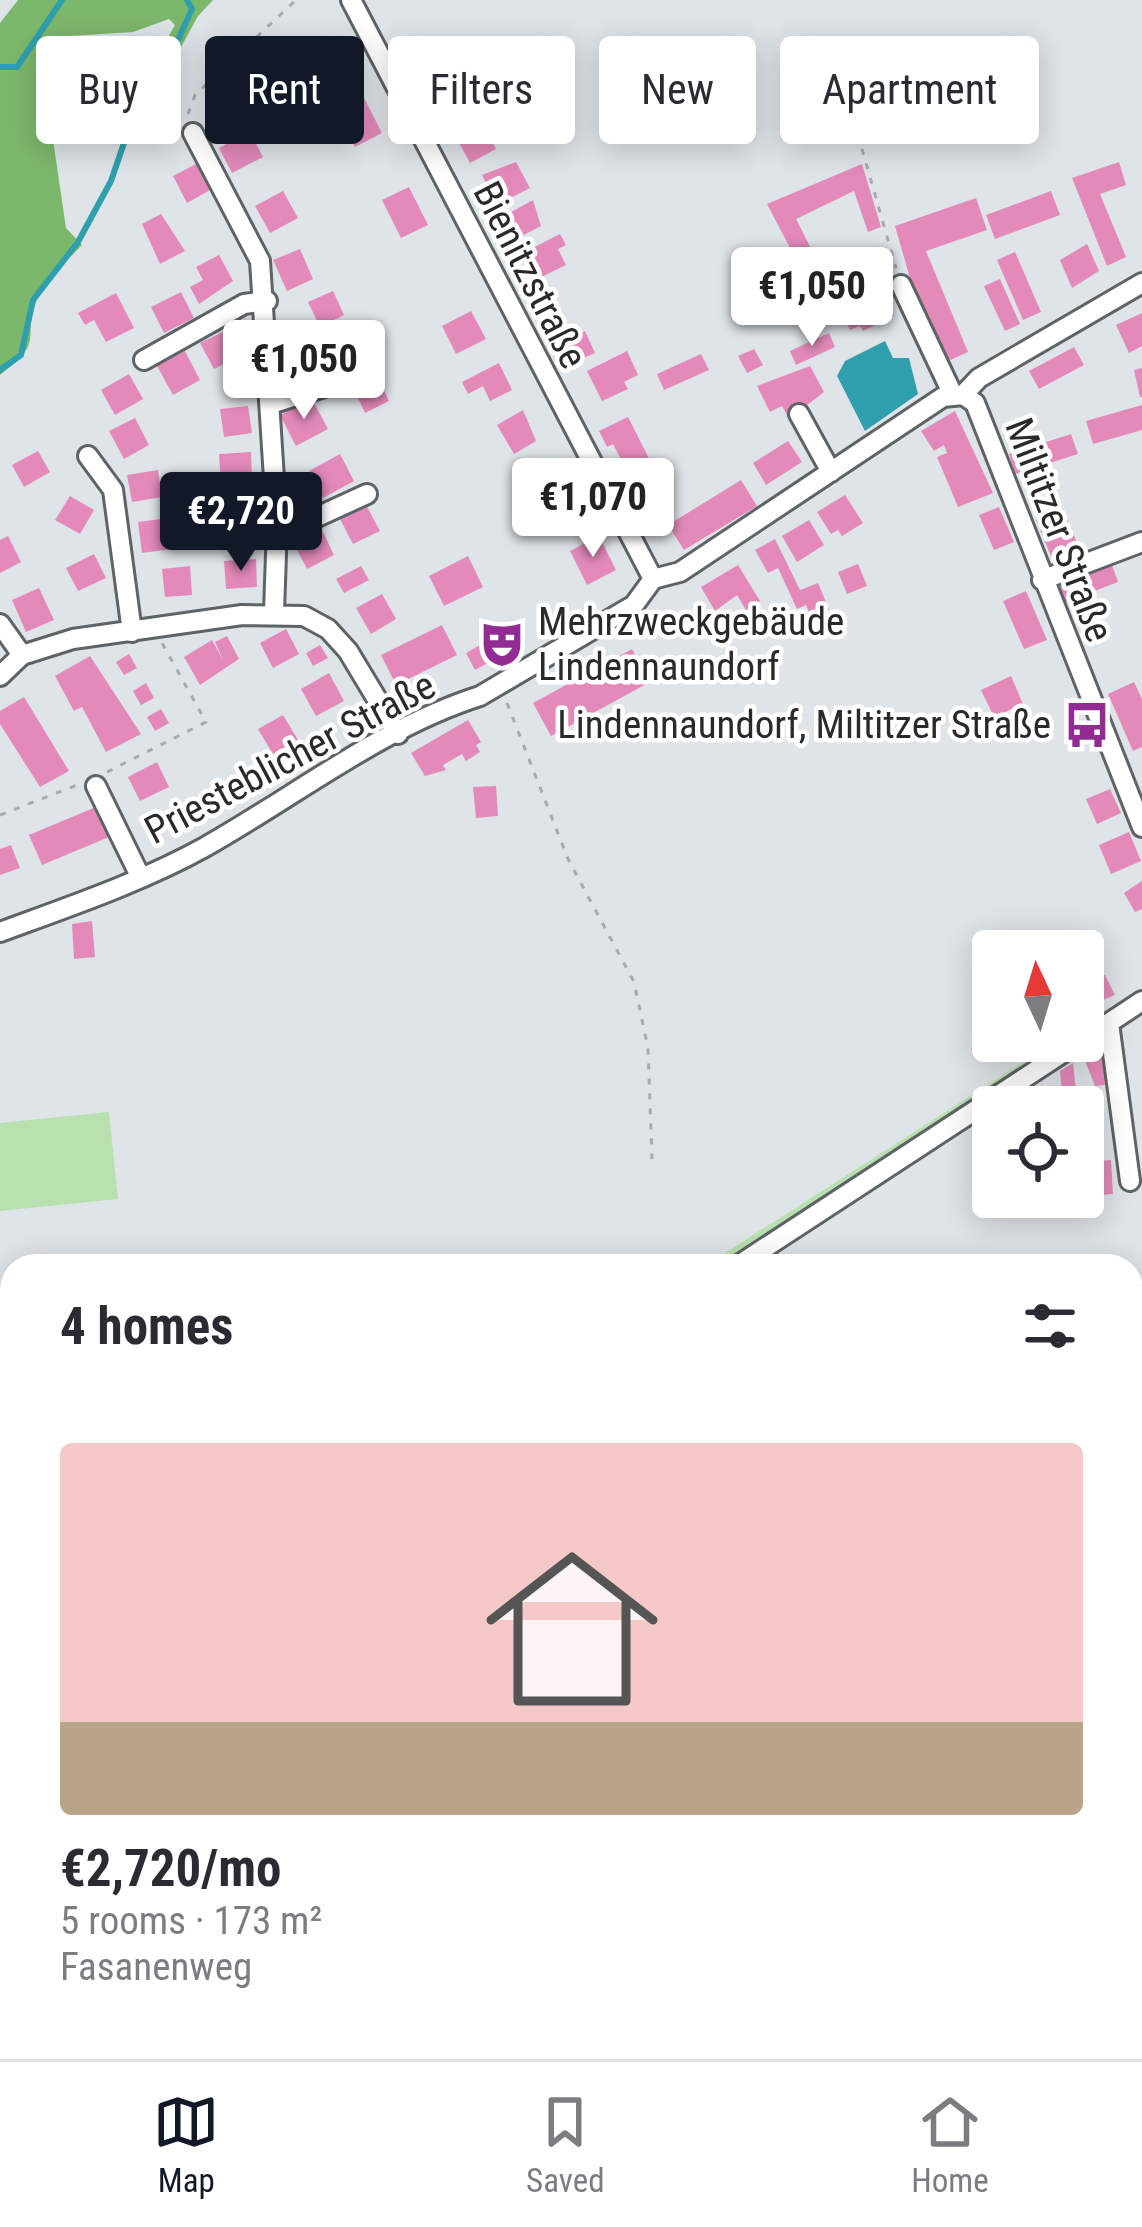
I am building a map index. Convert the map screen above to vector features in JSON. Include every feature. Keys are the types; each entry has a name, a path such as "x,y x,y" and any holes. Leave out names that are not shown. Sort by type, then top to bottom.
{"street":[{"name":"Bienitzstraße","path":"350,0 653,579"},
{"path":"193,133 224,214 260,261 277,525 274,612"},
{"name":"Priesteblicher Straße","path":"0,932 200,850 398,734 499,684 634,605 653,579 680,572 979,378 1142,283"},
{"name":"Miltitzer Straße","path":"901,285 958,395 975,404 1142,827"},
{"path":"144,360 244,304 266,301"},
{"path":"271,404 330,385"},
{"path":"799,414 831,472"},
{"path":"88,456 113,490 132,632"},
{"path":"277,525 306,521 367,494"},
{"path":"1042,580 1142,542"},
{"path":"0,676 22,655 73,639 274,612 304,616 328,629 398,734"},
{"path":"0,624 22,655"},
{"path":"96,786 140,876"},
{"path":"1104,1026 1142,1001"},
{"path":"1109,1023 1130,1180"},
{"path":"755,1254 1048,1062"}],"path":[{"path":"193,133 188,111 195,95 296,0"},
{"path":"862,148 901,285"},
{"path":"0,815 92,779 206,722 155,630"},
{"path":"499,684 568,859 634,982 648,1048 652,1159"}],"green space":[{"path":"18,0 213,0 181,47 181,36 169,36 175,25 169,19 133,32 36,36 36,144 54,144 66,228 82,245 41,292 28,346 0,375 0,23"},
{"path":"1023,1062 1036,1062 999,1086 986,1086"},
{"path":"972,1095 972,1103 740,1254 724,1254"},
{"path":"109,1112 118,1199 0,1211 0,1123"}],"water":[{"path":"885,341 893,358 909,358 918,394 865,431 837,376 845,361"}],"building":[{"path":"364,98 382,133 364,142"},
{"path":"256,144 263,157 232,173 219,148"},
{"path":"460,144 494,144 496,149 470,163"},
{"path":"516,162 530,188 497,205 482,175"},
{"path":"1119,162 1126,185 1100,194 1126,257 1107,266 1072,178"},
{"path":"198,163 212,189 187,203 173,176"},
{"path":"862,164 881,227 868,232 854,191 796,219 826,278 810,286 767,204"},
{"path":"409,187 428,225 401,238 382,200"},
{"path":"283,191 298,218 270,233 255,206"},
{"path":"1051,191 1060,215 995,239 986,215"},
{"path":"976,198 987,230 926,251 968,352 946,362 916,299 895,226"},
{"path":"533,200 541,226 516,239 504,216"},
{"path":"161,214 185,251 160,264 142,224"},
{"path":"560,234 566,245 558,249 566,265 535,280 521,254"},
{"path":"1087,244 1099,271 1072,288 1060,260"},
{"path":"300,249 313,279 287,291 273,260"},
{"path":"1015,252 1041,312 1023,320 997,260"},
{"path":"219,255 233,281 199,304 190,287 203,280 196,267"},
{"path":"1000,279 1020,324 1005,331 984,286"},
{"path":"333,291 344,315 320,327 308,302"},
{"path":"181,292 194,318 164,333 151,307"},
{"path":"116,293 134,328 106,342 94,320 85,325 78,313"},
{"path":"883,294 894,316 863,331 860,326 850,330 842,313"},
{"path":"471,311 486,339 456,354 442,326"},
{"path":"1142,313 1142,346 1129,353 1116,325"},
{"path":"225,331 238,357 214,369 200,343"},
{"path":"585,331 595,353 574,362 564,341"},
{"path":"829,333 835,347 796,365 790,351"},
{"path":"305,344 319,370 292,384 278,357"},
{"path":"1074,347 1084,365 1039,389 1029,371"},
{"path":"754,349 763,365 747,373 738,356"},
{"path":"185,351 200,380 173,395 157,366"},
{"path":"627,351 638,375 624,382 628,389 602,401 587,371"},
{"path":"701,354 709,370 664,390 657,374"},
{"path":"499,363 512,390 490,401 483,386 468,394 462,382"},
{"path":"810,366 824,392 789,419 782,406 770,412 757,386"},
{"path":"1142,368 1142,397 1140,397 1134,370"},
{"path":"375,372 389,401 365,413 351,383"},
{"path":"129,374 143,399 115,415 101,390"},
{"path":"312,399 328,429 296,446 280,415"},
{"path":"1142,405 1142,430 1093,444 1086,421"},
{"path":"248,406 252,433 224,437 220,409"},
{"path":"523,410 536,441 514,454 497,425"},
{"path":"955,411 993,493 958,507 937,457 947,453 944,445 934,451 921,431"},
{"path":"628,417 659,478 629,493 621,476 628,473 613,444 607,447 599,431"},
{"path":"135,418 149,445 124,459 109,431"},
{"path":"1071,434 1078,454 1015,474 1009,454"},
{"path":"788,441 802,462 766,485 753,463"},
{"path":"38,451 50,472 24,487 12,465"},
{"path":"251,452 252,483 221,485 219,454"},
{"path":"340,454 354,481 323,498 309,471"},
{"path":"158,470 162,497 132,502 127,475"},
{"path":"563,472 576,495 553,508 541,484"},
{"path":"741,480 757,506 684,550 668,525"},
{"path":"845,495 863,523 842,536 838,530 831,534 817,512"},
{"path":"70,496 94,510 80,534 55,520"},
{"path":"192,502 194,518 178,520 176,504"},
{"path":"366,505 380,531 353,544 340,519"},
{"path":"999,507 1014,542 994,550 979,515"},
{"path":"253,508 255,536 225,537 223,510"},
{"path":"1063,509 1078,545 1051,556 1036,520"},
{"path":"168,518 172,549 142,553 138,522"},
{"path":"809,520 824,545 797,562 782,536"},
{"path":"320,526 334,555 307,569 292,540"},
{"path":"8,536 21,562 0,573 0,540"},
{"path":"599,536 616,570 587,585 570,551"},
{"path":"775,539 800,590 818,583 829,609 811,617 806,605 797,609 778,568 768,573 755,550"},
{"path":"94,554 106,578 78,591 66,568"},
{"path":"468,556 483,587 444,606 429,576"},
{"path":"256,559 257,587 226,589 224,561"},
{"path":"1111,562 1118,582 1064,603 1057,583"},
{"path":"858,564 867,586 847,594 838,572"},
{"path":"738,565 760,601 746,610 737,595 715,611 701,587"},
{"path":"190,566 192,595 165,597 162,569"},
{"path":"361,566 369,580 344,593 336,579"},
{"path":"39,588 54,620 26,632 12,600"},
{"path":"1026,591 1047,640 1024,649 1003,601"},
{"path":"382,594 396,619 371,634 356,608"},
{"path":"740,611 753,632 741,639 729,618"},
{"path":"720,617 733,639 724,644 711,622"},
{"path":"442,625 457,655 396,685 381,655"},
{"path":"286,629 299,654 273,668 260,643"},
{"path":"227,636 239,659 200,685 184,657 212,640 223,660 215,642"},
{"path":"494,637 504,654 475,670 466,653"},
{"path":"320,645 328,658 313,666 306,653"},
{"path":"632,649 650,682 551,736 533,703"},
{"path":"129,654 137,668 124,675 116,662"},
{"path":"90,656 141,734 106,752 82,707 74,711 55,676"},
{"path":"329,673 344,701 316,716 301,689"},
{"path":"1011,676 1023,704 994,717 981,690"},
{"path":"1134,682 1142,699 1142,747 1133,751 1108,694"},
{"path":"146,683 154,698 141,705 133,691"},
{"path":"24,697 69,771 40,787 0,724 0,711"},
{"path":"161,709 169,723 155,731 147,717"},
{"path":"283,715 298,740 273,754 258,729"},
{"path":"468,720 481,742 476,745 480,752 466,761 462,754 443,765 446,770 425,776 411,753"},
{"path":"157,762 169,787 140,801 128,777"},
{"path":"496,786 498,816 476,818 473,787"},
{"path":"1110,789 1121,813 1097,824 1086,799"},
{"path":"96,807 109,837 42,865 29,835"},
{"path":"1129,832 1141,861 1111,874 1099,845"},
{"path":"11,845 20,868 0,875 0,849"},
{"path":"1142,881 1142,909 1135,912 1124,893"},
{"path":"92,921 95,957 74,959 72,924"},
{"path":"1104,975 1115,995 1104,1000"},
{"path":"1108,1049 1112,1084 1095,1086 1086,1062 1104,1062"},
{"path":"1073,1063 1076,1086 1061,1086 1060,1071"},
{"path":"1104,1160 1111,1160 1113,1194 1104,1195"}],"waterway":[{"path":"0,67 17,67 62,0"},
{"path":"0,370 21,355 33,300 78,242 111,181 136,108 154,93 192,9 187,0"}],"place":[{"name":"Mehrzweckgebäude Lindennaundorf","path":"502,644"},
{"name":"Lindennaundorf, Miltitzer Straße","path":"1087,725"}]}
